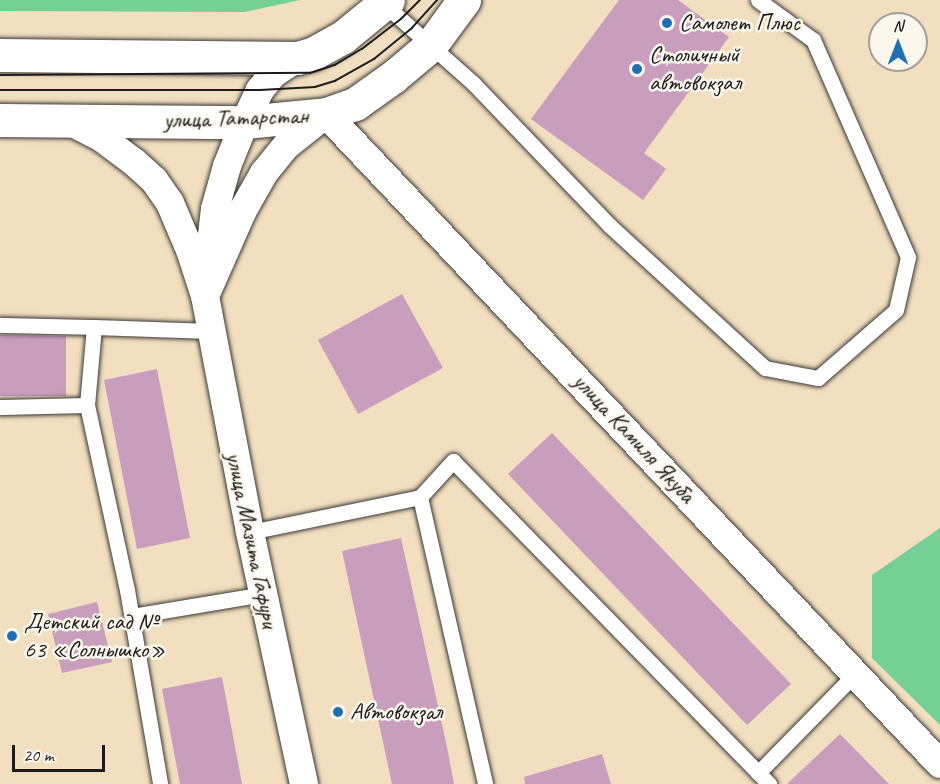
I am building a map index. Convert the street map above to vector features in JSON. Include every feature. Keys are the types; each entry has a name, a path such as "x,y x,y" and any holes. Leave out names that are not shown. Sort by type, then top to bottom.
{"main road":[{"name":"улица Татарстан","path":"0,120 245,122 326,114 355,104 376,91 431,45 464,0"},
{"path":"0,55 297,58 321,50 343,37 386,2"}],"street":[{"name":"улица Мазита Гафури","path":"205,296 215,209 227,166 260,90 273,74 297,58"},
{"path":"205,296 243,210 264,173 287,145 326,114"},
{"name":"улица Камиля Якуба","path":"326,114 940,764"},
{"name":"улица Мазита Гафури","path":"67,120 102,138 135,162 154,180 180,223 205,296 250,532 304,784"}],"lane":[{"path":"386,2 473,83 609,225 765,368 818,378 896,310 908,257 813,40 758,0"},
{"path":"0,325 211,331"},
{"path":"94,327 87,405 132,616 160,784"},
{"path":"0,406 87,405"},
{"path":"250,532 420,497 453,461 770,784"},
{"path":"420,497 485,784"},
{"path":"132,616 263,594"},
{"path":"758,773 855,674"}],"green space":[{"path":"0,0 300,0 245,12 0,11"},
{"path":"940,528 940,725 872,658 872,575"}],"building":[{"name":"Столичный автовокзал","path":"619,0 678,0 729,37 644,153 666,169 643,200 531,119"},
{"path":"402,294 443,368 358,414 318,340"},
{"path":"0,335 66,336 66,396 0,396"},
{"path":"157,369 190,538 137,549 104,380"},
{"path":"552,433 791,684 747,725 508,474"},
{"path":"401,538 454,784 392,784 342,551"},
{"path":"97,602 112,662 62,673 48,614"},
{"path":"222,677 242,784 180,784 162,689"},
{"path":"840,734 889,784 787,784"},
{"path":"602,754 611,784 525,784 524,777"}],"tram line":[{"path":"0,75 310,73 335,65 362,49 401,19 420,0"},
{"path":"0,90 260,90 315,87 335,81 374,59 412,28 437,0"}],"place":[{"name":"Самолет Плюс","path":"667,23"},
{"name":"Столичный автовокзал","path":"637,69"},
{"name":"Детский сад № 63 «Солнышко»","path":"12,636"},
{"name":"Автовокзал","path":"338,712"}]}
